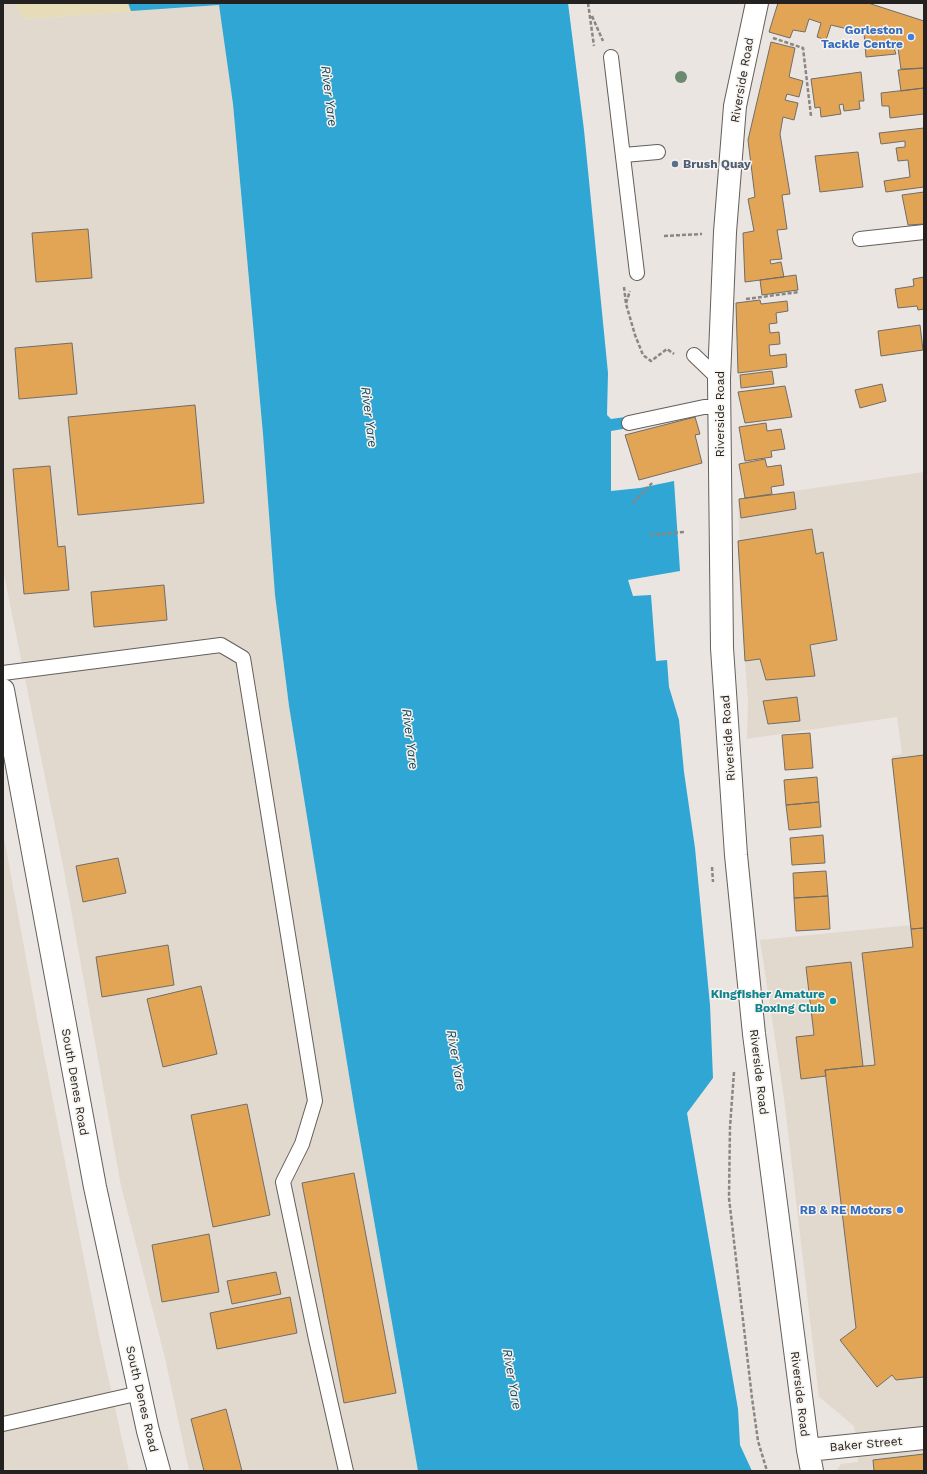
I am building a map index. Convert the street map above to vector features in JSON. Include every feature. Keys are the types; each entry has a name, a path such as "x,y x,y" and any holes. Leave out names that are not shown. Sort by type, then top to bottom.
{"street":[{"name":"Riverside Road","path":"757,3 735,106 725,232 719,379 722,648 736,855 754,1034 808,1450 812,1471"},
{"name":"South Denes Road","path":"3,690 95,1187 140,1393 159,1471"},
{"name":"Baker Street","path":"808,1450 924,1438"}],"lane":[{"path":"611,57 637,273"},
{"path":"624,155 658,152"},
{"path":"860,239 924,232"},
{"path":"694,356 719,379"},
{"path":"629,423 704,407 720,407"},
{"path":"3,673 221,645 243,658 315,1101 302,1144 283,1182 346,1471"},
{"path":"3,1424 140,1393"}],"path":[{"path":"591,13 611,57"},
{"path":"751,32 803,48 811,116"},
{"path":"664,236 725,232"},
{"path":"722,303 799,292"},
{"path":"656,358 667,349"},
{"path":"633,503 652,483"},
{"path":"650,535 684,532"},
{"path":"711,865 714,888"},
{"path":"734,1067 730,1127 729,1198 758,1442 767,1471"}],"shaded area":[{"path":"3,3 14,3 24,19 219,5 233,104 263,434 275,595 289,706 355,1112 418,1471 189,1471 165,1358 121,1186 64,871 3,570"},
{"path":"924,472 924,1471 836,1471 841,1464 858,1462 854,1426 819,1397 784,1098 760,940 911,925 892,759 892,756 902,754 897,717 747,739 748,701 743,637 738,499"},
{"path":"3,832 40,1034 100,1340 129,1471 3,1471"}],"sand":[{"path":"14,3 167,3 168,9 24,19"}],"water":[{"name":"River Yare","path":"128,3 568,3 584,130 608,373 607,415 611,419 647,414 652,424 611,431 611,491 640,488 674,481 680,571 628,580 633,596 651,595 656,661 667,660 669,687 679,720 684,772 695,848 710,1005 713,1078 687,1113 738,1409 740,1445 752,1471 418,1471 355,1112 289,706 275,595 263,434 233,104 219,5 131,11"}],"building":[{"path":"778,3 868,3 924,21 924,68 901,69 898,48 894,48 896,54 866,57 864,33 831,25 826,40 817,37 821,23 809,19 805,32 793,30 790,38 769,32"},
{"path":"771,42 795,48 789,77 803,81 799,97 787,94 785,100 798,103 794,120 783,117 780,134 790,194 782,195 787,229 777,230 782,259 770,260 771,264 781,262 784,277 745,282 743,233 754,231 748,199 755,197 748,140"},
{"path":"924,68 924,88 901,91 898,70"},
{"path":"861,72 864,101 859,101 860,109 844,111 843,104 839,105 841,114 821,117 820,107 815,108 811,79"},
{"path":"924,88 924,114 890,118 889,106 882,106 881,93"},
{"path":"924,128 924,187 886,192 884,181 910,177 908,160 898,161 896,148 905,147 905,141 881,144 879,133"},
{"path":"858,152 863,187 820,192 815,156"},
{"path":"924,192 924,224 908,225 902,195"},
{"path":"88,229 92,278 36,282 32,233"},
{"path":"796,275 798,290 762,295 760,280"},
{"path":"924,277 924,309 918,310 917,306 898,308 895,289 914,286 913,279"},
{"path":"760,300 761,304 787,301 788,311 776,313 777,323 769,324 770,333 779,332 780,344 769,345 770,356 786,354 787,367 738,373 736,303"},
{"path":"920,325 923,350 881,356 878,331"},
{"path":"72,343 77,394 19,399 15,348"},
{"path":"772,371 774,384 741,388 740,375"},
{"path":"882,384 886,401 860,408 855,390"},
{"path":"785,386 792,417 745,423 738,392"},
{"path":"195,405 204,503 78,515 68,417"},
{"path":"695,417 700,434 695,435 702,463 639,480 625,435"},
{"path":"766,423 767,431 781,429 785,449 771,451 772,457 745,461 739,427"},
{"path":"765,459 767,467 781,465 784,485 771,487 772,494 745,498 739,464"},
{"path":"50,466 58,547 65,546 69,590 24,594 13,469"},
{"path":"794,492 796,509 741,518 739,499"},
{"path":"812,529 816,554 823,552 837,640 810,645 815,676 766,680 760,659 745,661 738,541"},
{"path":"164,585 167,620 94,627 91,592"},
{"path":"797,697 800,721 768,724 763,701"},
{"path":"810,733 813,768 785,770 782,735"},
{"path":"924,755 924,928 911,929 892,759"},
{"path":"817,777 819,802 786,805 784,780"},
{"path":"819,802 821,827 789,830 786,805"},
{"path":"823,835 825,863 792,865 790,838"},
{"path":"118,858 126,893 83,902 76,866"},
{"path":"826,871 828,896 794,898 793,873"},
{"path":"828,896 830,929 796,931 794,898"},
{"path":"924,928 924,1377 896,1380 892,1375 877,1387 840,1340 856,1328 825,1070 875,1065 862,953 913,947 911,929"},
{"path":"168,945 174,985 102,997 96,957"},
{"name":"Kingfisher Amature Boxing Club","path":"851,962 863,1066 825,1070 826,1076 801,1079 796,1037 814,1035 806,967"},
{"path":"201,986 217,1054 163,1067 147,999"},
{"path":"247,1104 270,1215 213,1227 191,1115"},
{"path":"354,1173 396,1393 344,1403 302,1183"},
{"path":"209,1234 219,1292 162,1302 152,1245"},
{"path":"276,1272 281,1294 232,1304 227,1281"},
{"path":"290,1297 297,1333 217,1349 210,1313"},
{"path":"226,1409 242,1471 204,1471 191,1419"},
{"path":"924,1454 924,1471 874,1471 873,1460"}],"place":[{"name":"Gorleston Tackle Centre","path":"911,37"},
{"name":"Brush Quay","path":"675,164"},
{"name":"Kingfisher Amature Boxing Club","path":"833,1001"},
{"name":"RB & RE Motors","path":"900,1210"}]}
